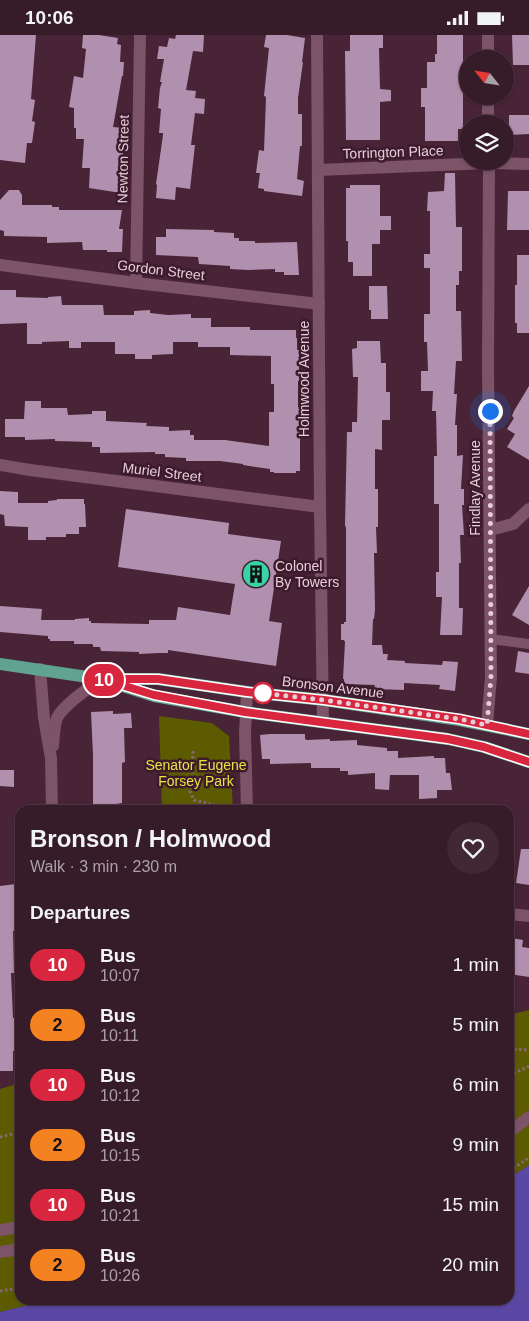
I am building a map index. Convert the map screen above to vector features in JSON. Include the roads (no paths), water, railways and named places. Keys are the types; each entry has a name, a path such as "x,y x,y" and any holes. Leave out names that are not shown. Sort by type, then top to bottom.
{"main road":[{"name":"Bronson Avenue","path":"0,664 102,679 154,695 245,712 462,742 484,747 529,762"},
{"name":"Bronson Avenue","path":"102,679 158,679 247,692 324,700 459,719 529,734"}],"street":[{"name":"Newton Street","path":"136,283 140,35"},
{"name":"Holmwood Avenue","path":"317,35 320,507 324,722"},
{"path":"488,35 488,50"},
{"name":"Torrington Place","path":"318,170 459,163"},
{"name":"Torrington Place","path":"514,163 529,164"},
{"name":"Findlay Avenue","path":"487,725 491,677 488,170"},
{"name":"Gordon Street","path":"0,265 319,304"},
{"name":"Muriel Street","path":"0,465 57,474 320,507"},
{"path":"490,530 513,524 529,509"},
{"path":"40,669 44,718 51,758"},
{"path":"52,805 51,758 56,720 60,713 76,698 102,679"},
{"path":"247,692 245,712 247,805"},
{"path":"514,914 529,916"},
{"path":"514,1128 529,1117"},
{"path":"0,1230 15,1228"},
{"path":"0,1252 15,1250"}],"lane":[{"path":"491,639 529,644"}],"place":[{"name":"Colonel By Towers","path":"256,574"}],"park label":[{"name":"Senator Eugene Forsey Park","path":"196,773"}]}
